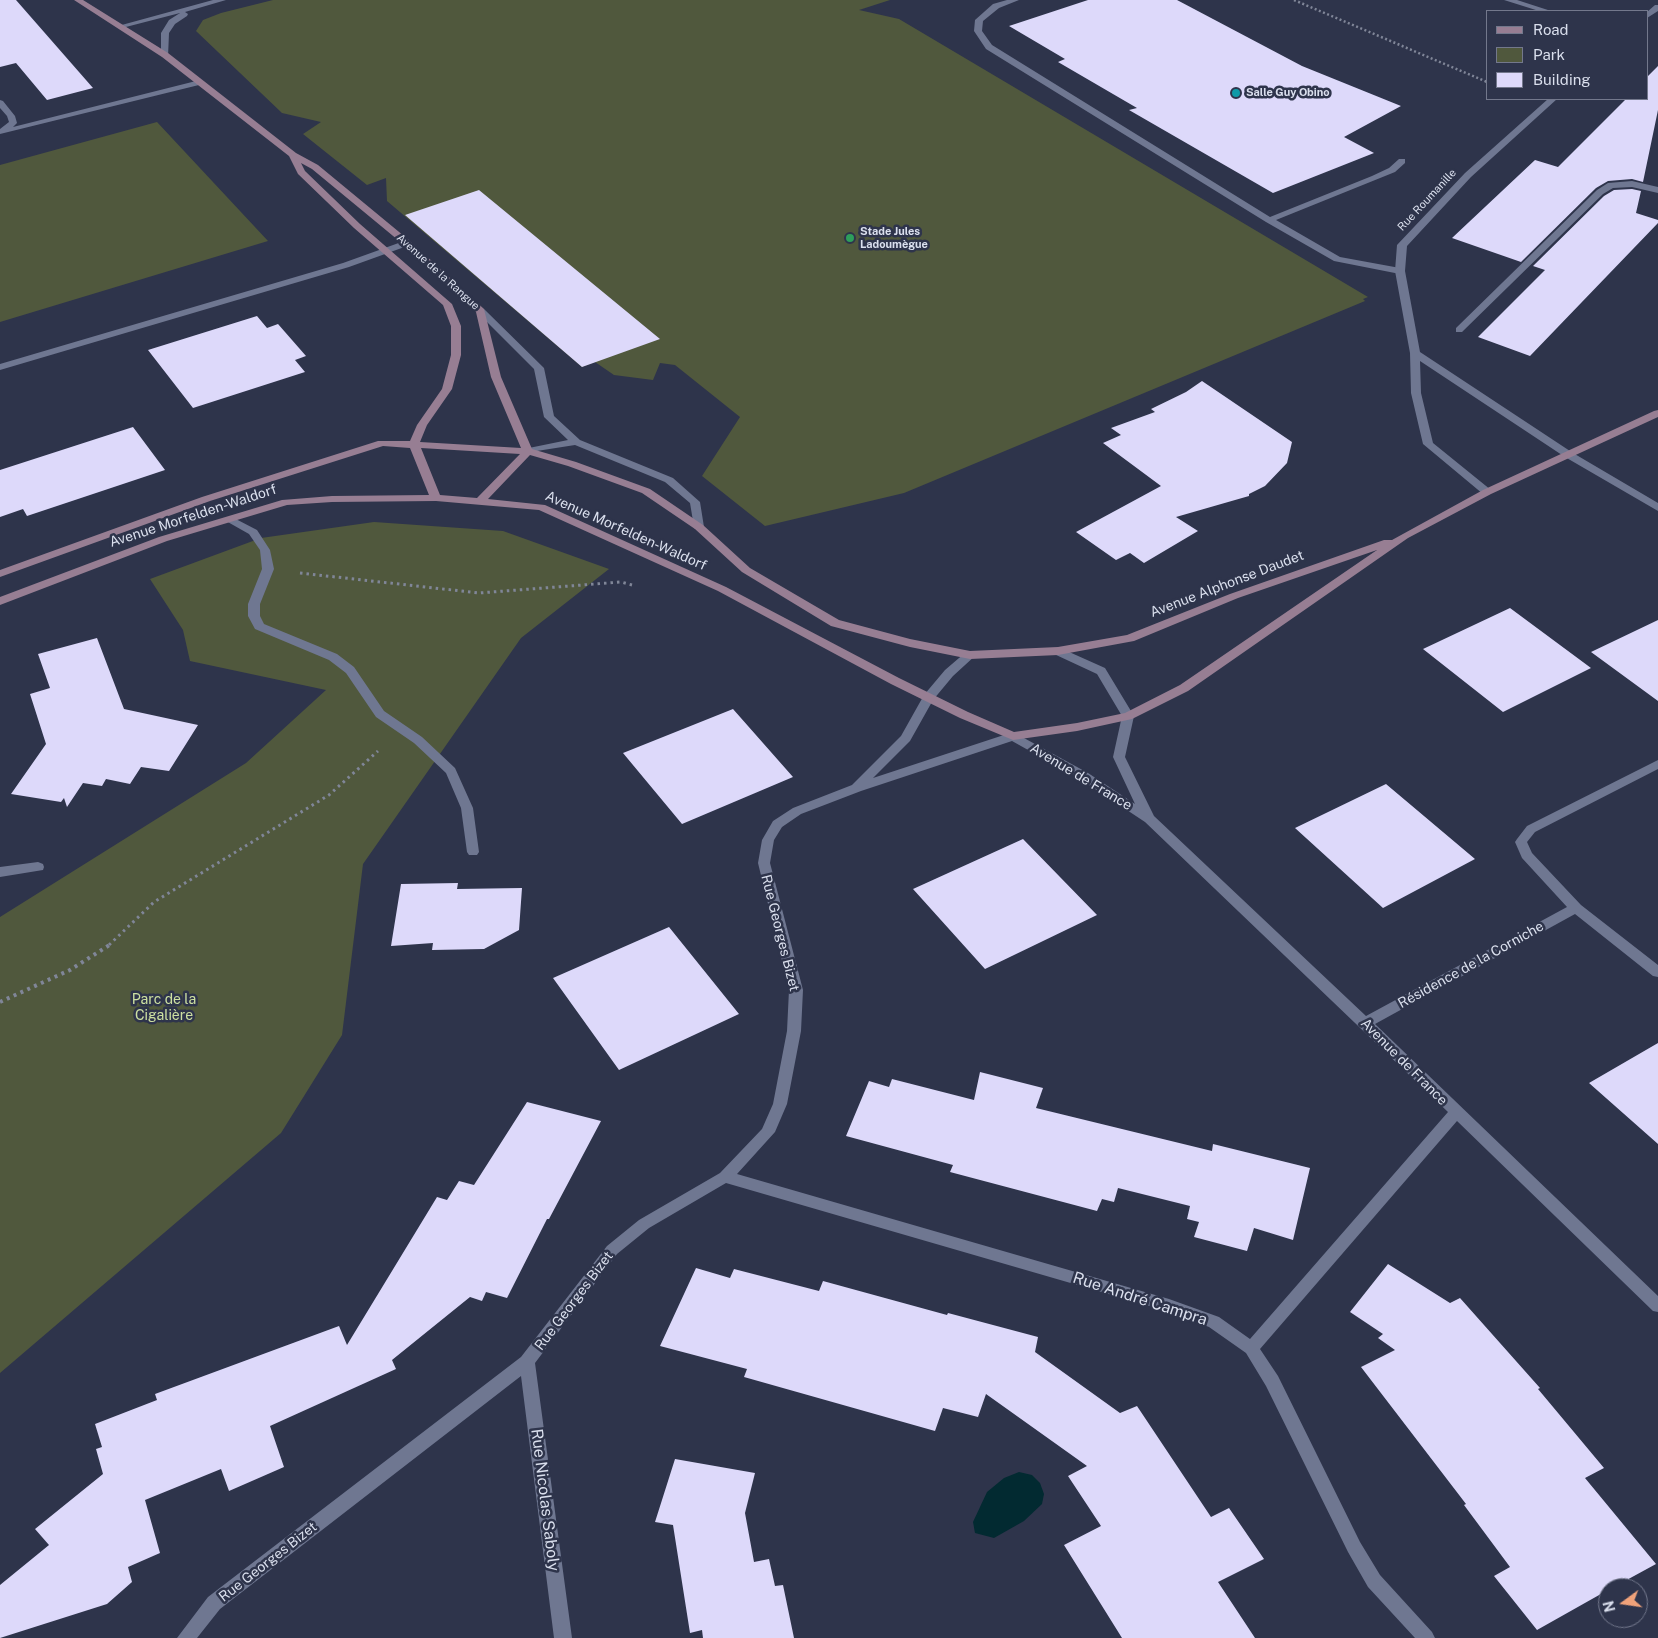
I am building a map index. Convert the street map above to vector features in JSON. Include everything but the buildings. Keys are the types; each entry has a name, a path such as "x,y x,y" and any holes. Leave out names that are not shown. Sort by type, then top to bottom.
{"main road":[{"name":"Avenue de la Rangue","path":"78,0 122,26 165,55 293,156 315,167 407,243 481,311 496,377 528,451"},
{"name":"Avenue de la Rangue","path":"293,156 301,172 447,304 456,326 456,355 447,389 422,425 414,446"},
{"name":"Avenue Alphonse Daudet","path":"1128,716 1184,688 1404,536 1487,492 1658,412"},
{"name":"Avenue Morfelden-Waldorf","path":"0,574 206,499 382,443 528,451 572,464 646,491 699,527 746,570 835,623 910,643 970,655 1058,651"},
{"path":"414,446 436,498"},
{"path":"479,502 528,451"},
{"name":"Avenue Morfelden-Waldorf","path":"0,601 163,539 286,502 332,499 436,498 541,507 722,589 928,698 1012,736"},
{"name":"Avenue Alphonse Daudet","path":"1058,651 1130,638 1234,596 1404,536"},
{"path":"1012,736 1077,727 1128,716"}],"street":[{"path":"122,26 222,0"},
{"path":"1015,0 996,6 979,20 978,31 989,46 1269,220 1337,259 1400,270"},
{"path":"1508,0 1543,10"},
{"path":"1648,15 1658,7"},
{"path":"165,55 165,33 172,22 192,8"},
{"path":"2,132 200,82"},
{"name":"Rue Roumanille","path":"1487,492 1428,444 1416,393 1415,353 1400,270 1402,245 1468,175 1552,100"},
{"path":"0,103 11,116 13,123 2,132"},
{"path":"1269,220 1375,178 1392,170 1402,161"},
{"path":"1459,330 1600,192 1611,185 1632,184 1658,190"},
{"path":"0,367 346,265 407,243"},
{"path":"481,311 539,368 549,417 576,442 669,480 695,502 699,527"},
{"path":"1415,353 1569,455 1658,508"},
{"path":"528,451 576,442"},
{"path":"230,519 253,532 265,550 268,569 254,604 254,616 259,626 333,658 350,670 380,714 418,740 451,771 467,808 473,852"},
{"path":"1058,651 1101,671 1128,716"},
{"path":"857,788 906,738 928,698 949,672 970,655"},
{"name":"Avenue de France","path":"1128,716 1119,757 1149,819"},
{"name":"Avenue de France","path":"1012,736 1084,776 1149,819 1365,1023 1456,1113 1658,1306"},
{"name":"Rue Georges Bizet","path":"186,1638 214,1603 527,1362 612,1250 644,1224 725,1177 768,1132 780,1104 794,1030 796,990 764,863 768,840 777,824 798,811 857,788 1012,736"},
{"path":"1658,764 1531,829 1521,842 1526,855 1576,908 1658,972"},
{"path":"0,872 38,867"},
{"name":"Résidence de la Corniche","path":"1365,1023 1576,908"},
{"path":"1250,1348 1456,1113"},
{"name":"Rue André Campra","path":"725,1177 1169,1305 1214,1322 1250,1348 1272,1381 1354,1547 1374,1581 1426,1638"},
{"name":"Rue Nicolas Saboly","path":"527,1362 563,1638"}],"path":[{"path":"1294,0 1486,82"},
{"path":"268,569 479,593 621,582 636,585"},
{"path":"0,1002 70,970 116,941 154,902 329,795 402,729"}],"green space":[{"name":"Stade Jules Ladoumègue","path":"273,0 890,0 859,10 899,19 1368,297 1363,299 1365,301 904,493 765,526 702,476 740,417 675,365 660,363 653,380 614,375 595,362 582,367 387,201 386,178 367,185 303,134 321,122 282,113 196,31 203,20 221,13"},
{"path":"157,122 268,241 0,322 0,165"},
{"name":"Parc de la Cigalière","path":"374,522 503,531 609,569 521,638 363,864 342,1035 281,1133 0,1373 0,917 246,763 326,690 190,661 183,630 150,579 261,538"}],"shaded area":[{"path":"1019,1472 1032,1475 1040,1483 1044,1494 1042,1504 1024,1521 994,1538 975,1533 973,1522 987,1492 1004,1478"}],"place":[{"name":"Salle Guy Obino","path":"1236,93"},
{"name":"Stade Jules Ladoumègue","path":"850,238"}]}
